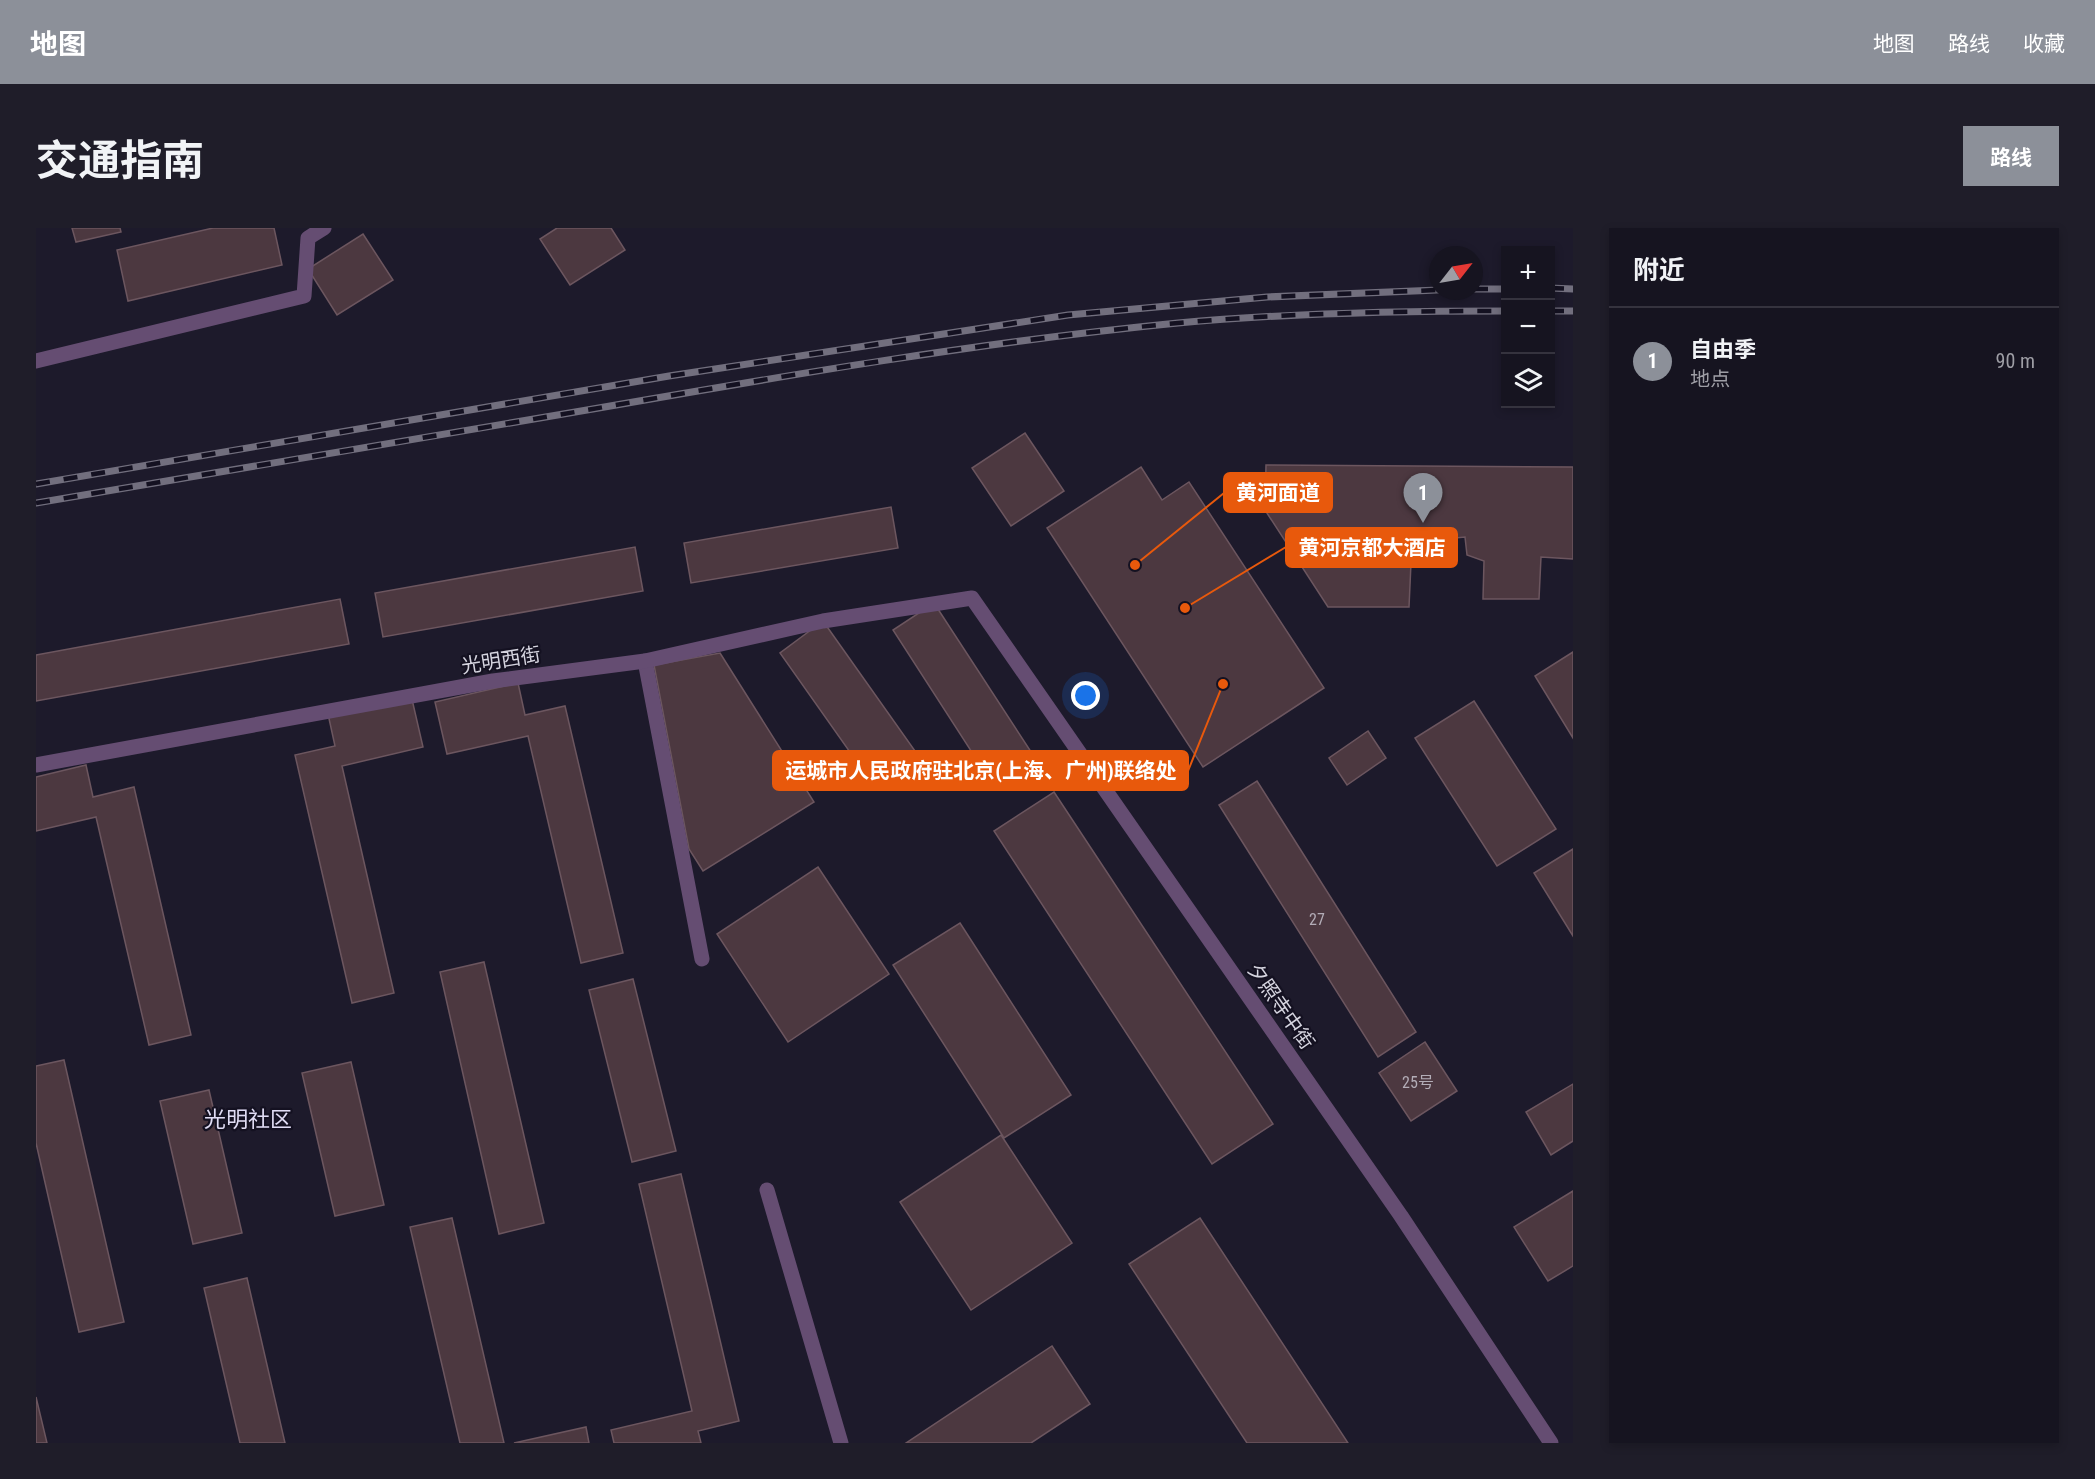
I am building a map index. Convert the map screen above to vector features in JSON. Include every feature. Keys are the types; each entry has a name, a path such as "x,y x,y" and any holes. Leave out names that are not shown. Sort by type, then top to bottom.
{"street":[{"path":"36,361 304,296 308,238 324,228"},
{"name":"光明西街","path":"36,765 493,681 645,661 824,621 972,597"},
{"name":"夕照寺中街","path":"972,597 1401,1216 1551,1443"},
{"path":"645,661 702,959"},
{"path":"767,1190 841,1443"}],"building":[{"path":"72,228 120,228 121,232 76,242"},
{"path":"213,228 274,228 282,265 128,301 117,250"},
{"path":"557,228 611,228 625,250 570,285 540,239"},
{"path":"363,234 393,280 337,315 308,269"},
{"path":"1025,433 1064,491 1011,526 972,468"},
{"path":"1266,465 1573,467 1573,559 1541,557 1539,599 1483,599 1484,561 1467,555 1465,537 1434,540 1433,564 1411,563 1409,607 1328,607 1265,510"},
{"path":"1141,467 1162,500 1189,482 1324,688 1203,767 1047,528"},
{"path":"891,507 898,548 691,583 684,543"},
{"path":"635,547 643,591 383,637 375,593"},
{"path":"340,599 349,644 36,701 36,655"},
{"path":"934,603 1037,761 995,788 893,630"},
{"path":"823,621 920,758 876,789 780,653"},
{"path":"1573,652 1573,738 1535,676"},
{"path":"720,653 814,802 703,871 689,849 654,665"},
{"path":"518,683 525,715 565,706 623,953 581,963 528,736 447,754 435,702"},
{"path":"411,695 423,747 342,766 394,993 352,1003 295,755 335,746 328,714"},
{"path":"1474,701 1556,829 1497,866 1415,738"},
{"path":"1368,731 1386,758 1347,785 1329,758"},
{"path":"86,765 93,797 134,787 191,1035 149,1045 96,817 36,831 36,777"},
{"path":"1257,781 1416,1032 1378,1057 1219,805"},
{"path":"1054,792 1273,1124 1212,1164 994,831"},
{"path":"1573,849 1573,936 1534,873"},
{"path":"818,867 889,974 788,1042 717,934"},
{"path":"960,923 1071,1095 1004,1138 893,965"},
{"path":"484,962 544,1223 499,1234 440,972"},
{"path":"633,979 676,1151 632,1162 589,990"},
{"path":"1425,1042 1457,1091 1411,1121 1379,1073"},
{"path":"64,1060 124,1322 79,1332 36,1143 36,1066"},
{"path":"351,1062 384,1205 335,1216 302,1073"},
{"path":"1573,1084 1573,1141 1551,1155 1526,1112"},
{"path":"209,1090 242,1233 193,1244 160,1101"},
{"path":"1001,1135 1072,1243 971,1310 900,1202"},
{"path":"681,1174 739,1421 698,1431 701,1443 614,1443 611,1430 692,1411 639,1184"},
{"path":"1573,1191 1573,1266 1548,1281 1514,1227"},
{"path":"452,1218 504,1443 460,1443 410,1227"},
{"path":"1200,1218 1348,1443 1247,1443 1129,1264"},
{"path":"247,1278 285,1443 240,1443 204,1288"},
{"path":"1052,1346 1090,1404 1031,1443 906,1443"},
{"path":"36,1397 47,1443 36,1443"},
{"path":"586,1427 589,1443 514,1443"}],"railway":[{"path":"1555,288 1573,289"},
{"path":"1483,289 1501,289"},
{"path":"36,484 669,376 1068,315 1267,297 1429,290"},
{"path":"36,503 808,373 1030,340 1178,323 1260,317 1383,312 1501,311"},
{"path":"1555,311 1573,311"}],"place":[{"name":"自由季","path":"1423,523"},
{"name":"黄河面道","path":"1135,565"},
{"name":"黄河京都大酒店","path":"1185,608"},
{"name":"运城市人民政府驻北京(上海、广州)联络处","path":"1223,684"}],"district":[{"name":"光明社区","path":"248,1119"}]}
